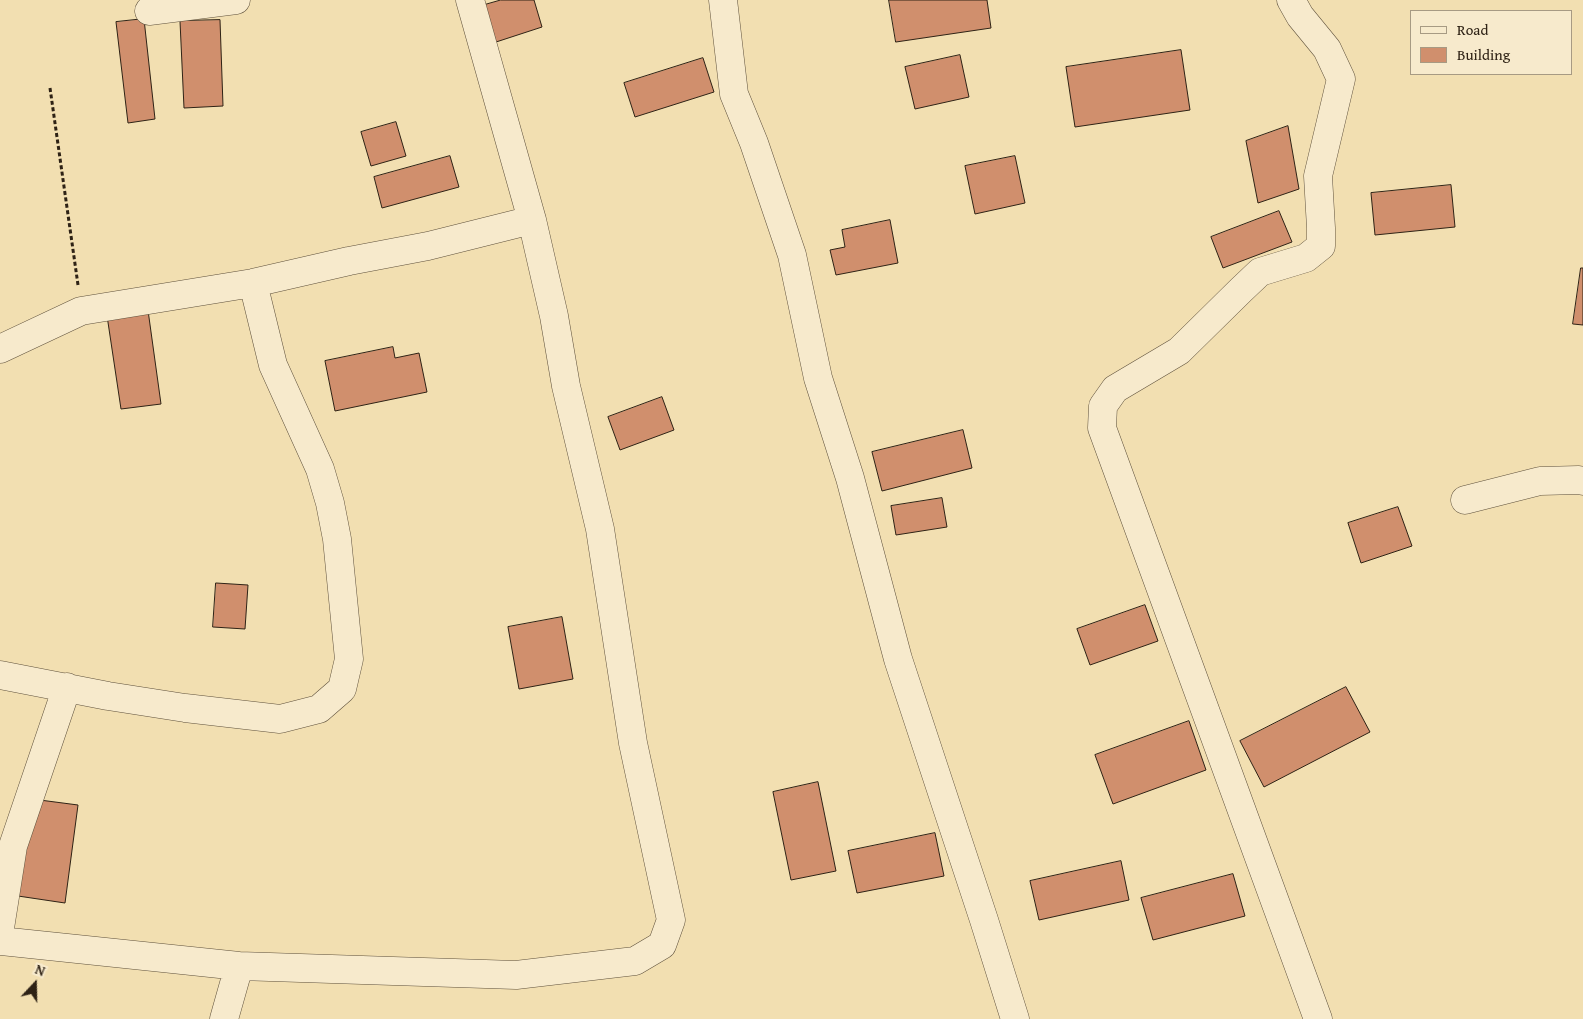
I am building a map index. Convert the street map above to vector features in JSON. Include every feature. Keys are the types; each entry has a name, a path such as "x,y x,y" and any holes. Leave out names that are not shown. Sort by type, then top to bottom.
{"street":[{"path":"149,11 236,0"},
{"path":"0,942 239,966 516,976 635,961 662,946 671,920 633,743 600,529 566,386 554,316 532,220 470,0"},
{"path":"723,0 734,94 754,143 792,255 818,378 850,478 898,659 1015,1019"},
{"path":"1291,0 1300,16 1327,49 1341,79 1318,176 1321,246 1306,258 1260,272 1179,352 1115,389 1102,406 1102,428 1318,1019"},
{"path":"0,349 81,310 253,283 349,261 428,246 532,220"},
{"path":"0,675 108,696 185,708 280,719 319,709 342,689 349,659 337,539 330,503 320,468 273,365 253,283"},
{"path":"1466,500 1540,481 1583,481"},
{"path":"0,928 13,846 67,687"},
{"path":"224,1019 239,966"}],"path":[{"path":"50,88 81,310"}],"building":[{"path":"501,0 534,0 542,27 493,43 481,6"},
{"path":"889,0 987,0 991,28 896,42"},
{"path":"144,19 155,119 128,123 116,22"},
{"path":"220,20 223,106 184,108 180,21"},
{"path":"1181,50 1190,110 1075,127 1066,67"},
{"path":"960,55 969,97 915,109 905,67"},
{"path":"703,58 714,92 635,117 624,83"},
{"path":"396,122 406,156 371,166 361,132"},
{"path":"1288,126 1299,189 1258,203 1246,141"},
{"path":"450,156 459,187 382,208 374,177"},
{"path":"1015,156 1025,203 975,214 965,166"},
{"path":"1451,185 1455,227 1375,235 1371,193"},
{"path":"1279,211 1292,242 1223,268 1211,237"},
{"path":"890,220 898,263 836,275 830,250 845,247 842,230"},
{"path":"1581,268 1583,268 1583,325 1573,324"},
{"path":"147,303 161,404 121,409 106,309"},
{"path":"393,347 395,358 419,353 427,392 335,411 325,361"},
{"path":"662,397 674,430 620,450 608,417"},
{"path":"963,430 972,468 882,491 872,452"},
{"path":"942,498 947,527 896,535 891,506"},
{"path":"1398,507 1412,546 1361,563 1348,523"},
{"path":"216,583 248,585 245,629 213,627"},
{"path":"1145,605 1158,641 1090,665 1077,629"},
{"path":"562,617 573,679 519,689 508,627"},
{"path":"1346,687 1370,732 1264,787 1240,741"},
{"path":"1189,721 1206,770 1113,804 1095,755"},
{"path":"818,782 836,871 791,880 773,792"},
{"path":"32,799 78,805 65,903 18,896"},
{"path":"935,833 944,876 857,893 848,851"},
{"path":"1121,861 1129,900 1039,920 1030,881"},
{"path":"1233,874 1245,916 1153,940 1141,898"}]}
